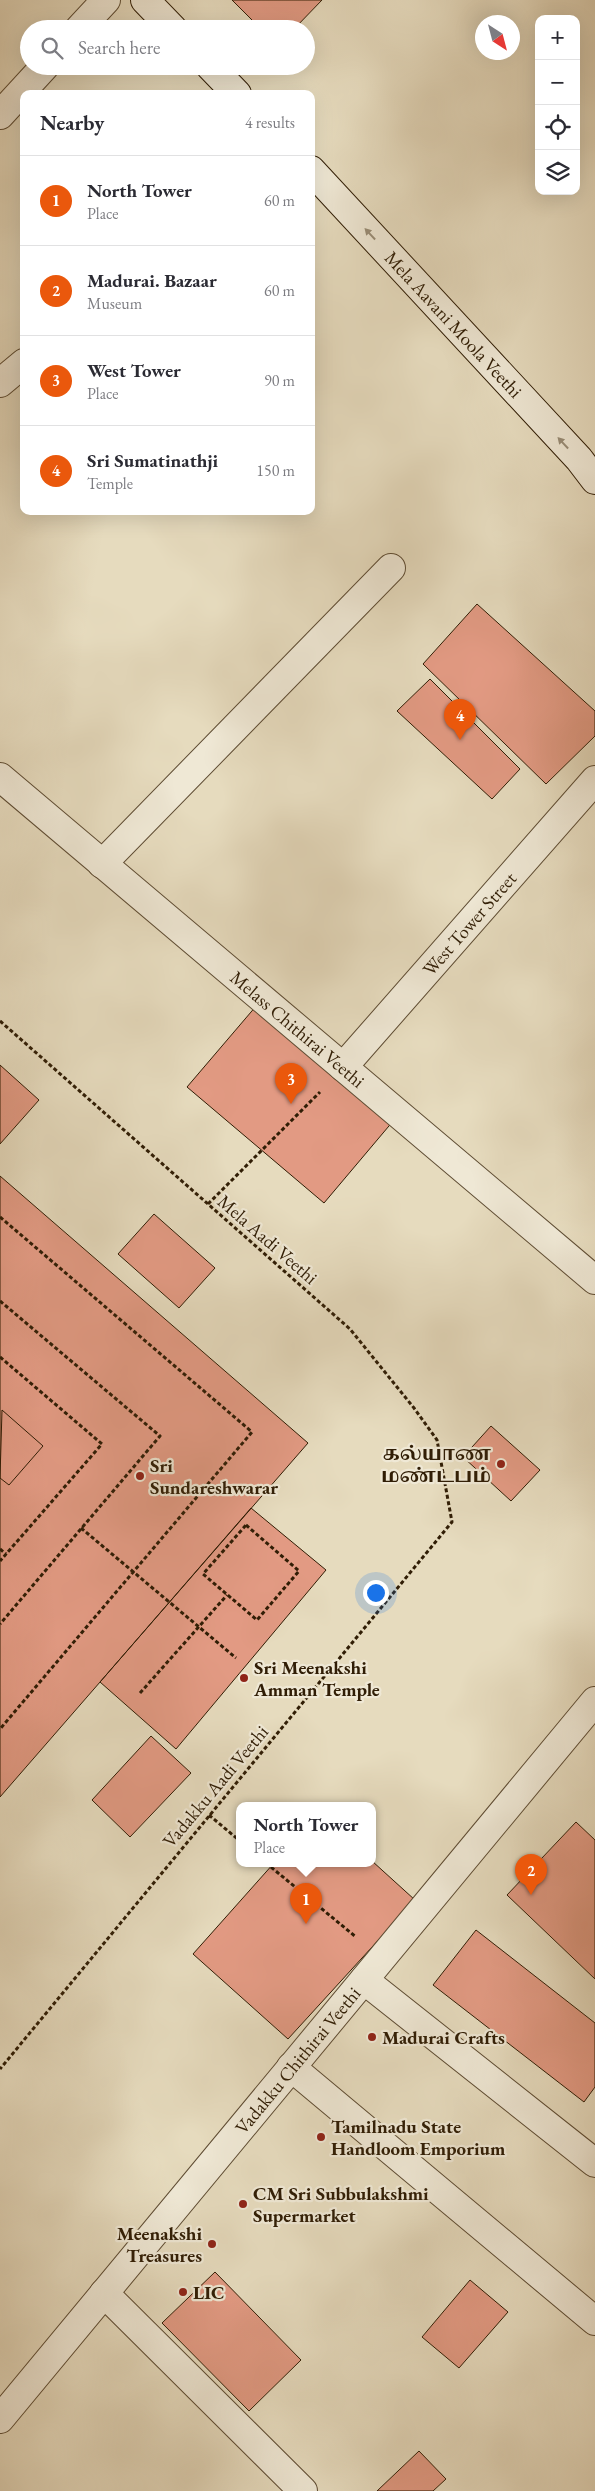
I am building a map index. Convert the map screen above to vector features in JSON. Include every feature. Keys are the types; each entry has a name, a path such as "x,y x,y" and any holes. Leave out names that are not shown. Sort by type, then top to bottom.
{"street":[{"path":"87,20 106,0"},
{"path":"145,0 164,20"},
{"path":"23,90 37,75"},
{"path":"219,75 233,90"},
{"path":"0,115 20,93"},
{"name":"Mela Aavani Moola Veethi","path":"315,174 572,452 595,480"},
{"path":"0,383 20,366"},
{"path":"102,864 391,568"},
{"name":"Melass Chithirai Veethi","path":"0,778 595,1280"},
{"name":"West Tower Street","path":"344,1067 595,780"},
{"name":"Vadakku Chithirai Veethi","path":"0,2419 595,1700"},
{"path":"364,1980 595,2163"},
{"path":"291,2067 595,2321"},
{"path":"104,2293 303,2491"}],"path":[{"name":"Mela Aadi Veethi","path":"0,1021 350,1329 414,1408 437,1440 452,1522"},
{"path":"208,1204 294,1120 344,1067"},
{"path":"0,1218 252,1432 0,1728"},
{"path":"0,1301 160,1436 0,1624"},
{"path":"0,1356 102,1444 0,1561"},
{"name":"Vadakku Aadi Veethi","path":"0,2069 452,1522"},
{"path":"246,1525 299,1572 257,1620 227,1595 203,1574 246,1525"},
{"path":"81,1528 236,1658"},
{"path":"0,1549 6,1554"},
{"path":"140,1692 227,1595"},
{"path":"209,1816 236,1838"},
{"path":"271,1867 381,1959"}],"building":[{"path":"232,0 322,0 303,20 252,20"},
{"path":"477,604 595,711 595,736 546,784 423,664"},
{"path":"430,679 520,769 492,799 397,711"},
{"path":"257,1005 394,1120 324,1203 187,1087"},
{"path":"0,1065 39,1100 0,1144"},
{"name":"Sri Sundareshwarar","path":"0,1176 308,1443 0,1797"},
{"path":"154,1214 215,1268 179,1308 118,1254"},
{"path":"2,1410 43,1446 9,1485 0,1478"},
{"name":"கல்யாண மண்டபம்","path":"491,1426 540,1470 511,1501 463,1457"},
{"path":"251,1508 326,1570 176,1749 100,1682"},
{"path":"151,1736 191,1773 130,1837 92,1800"},
{"path":"576,1822 595,1840 595,1979 507,1895"},
{"path":"376,1865 415,1900 288,2039 193,1954 270,1867 376,1867"},
{"path":"476,1930 595,2023 595,2087 584,2102 433,1985"},
{"path":"215,2272 301,2360 249,2411 162,2323"},
{"path":"470,2280 508,2312 459,2368 422,2337"},
{"path":"419,2451 446,2479 433,2491 377,2491"}],"place":[{"name":"Sri Sumatinathji","path":"460,740"},
{"name":"West Tower","path":"291,1104"},
{"name":"கல்யாண மண்டபம்","path":"501,1464"},
{"name":"Sri Sundareshwarar","path":"140,1476"},
{"name":"Sri Meenakshi Amman Temple","path":"244,1678"},
{"name":"Madurai. Bazaar","path":"531,1895"},
{"name":"North Tower","path":"306,1924"},
{"name":"Madurai Crafts","path":"372,2037"},
{"name":"Tamilnadu State Handloom Emporium","path":"321,2137"},
{"name":"CM Sri Subbulakshmi Supermarket","path":"243,2204"},
{"name":"Meenakshi Treasures","path":"212,2244"},
{"name":"LIC","path":"183,2292"}]}
